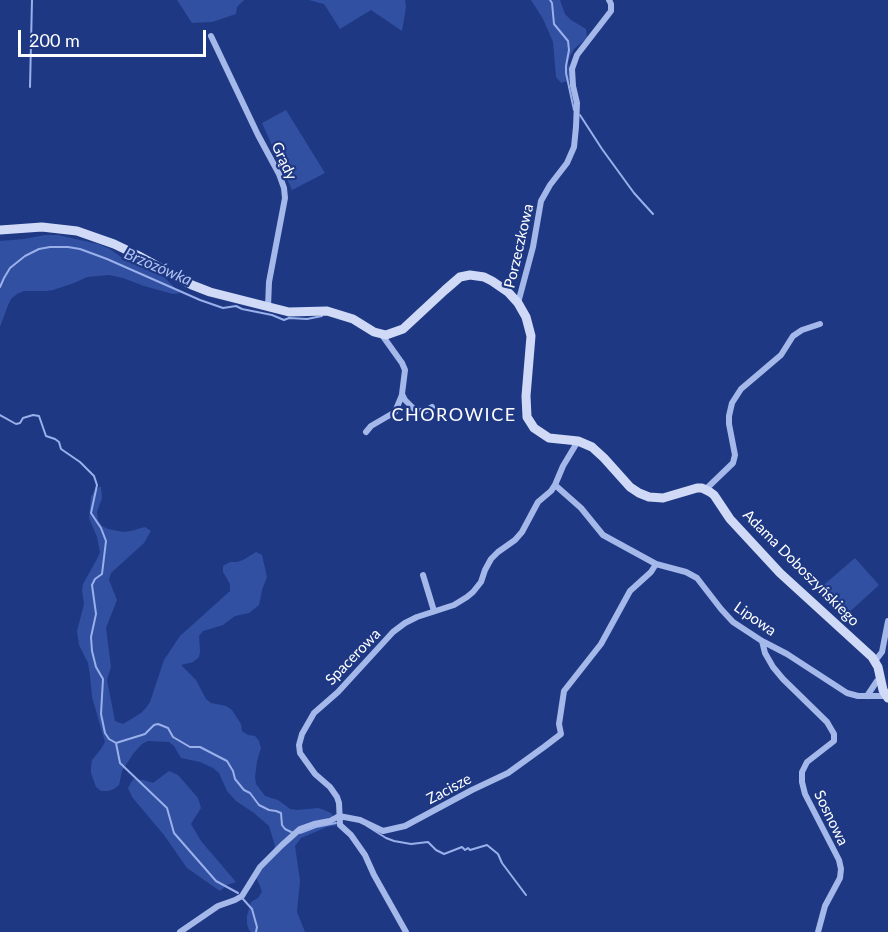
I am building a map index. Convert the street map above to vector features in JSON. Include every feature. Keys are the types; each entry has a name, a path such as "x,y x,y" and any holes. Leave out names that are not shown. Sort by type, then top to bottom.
{"street":[{"name":"Porzeczkowa","path":"518,303 533,247 541,201 567,163 574,147 577,103 572,69 577,55 611,11 609,0"},
{"name":"Grądy","path":"211,36 284,188 285,198 269,282 268,306"},
{"path":"0,230 42,227 77,231 122,248 210,292 290,312 327,311 352,319 374,333 386,335 404,328 460,277 470,275 484,277 508,292 526,317 531,336 526,396 527,417 534,428 549,438 586,443 597,451 630,487 649,498 663,498 697,488 706,489 733,463 735,455 729,424 732,403 741,389 781,355 793,336 802,330 820,324"},
{"path":"366,432 371,426 395,412 402,394 405,370 382,334"},
{"path":"402,394 415,410 425,411 432,407"},
{"name":"Spacerowa","path":"406,932 374,875 366,855 340,825 337,797 330,787 315,774 300,753 299,745 302,734 314,713 349,680 393,632 417,616 454,605 473,592 481,582 491,559 515,540 522,532 538,502 551,491 578,441"},
{"name":"Lipowa","path":"555,485 581,508 603,535 656,564 686,572 697,578 720,609 733,622 762,641 787,654 847,693 858,696 887,697"},
{"name":"Adama Doboszyńskiego","path":"706,489 714,495 730,519 780,573 872,657 878,667 887,697"},
{"name":"Zacisze","path":"339,816 360,820 383,831 405,826 508,773 561,734 559,724 564,691 601,644 630,591 651,572 656,564"},
{"path":"423,575 434,611"},
{"path":"875,661 882,652 888,621"},
{"name":"Sosnowa","path":"762,641 765,653 773,667 827,722 834,734 834,741 807,762 802,772 805,794 842,869 840,878 825,906 818,932"},
{"path":"867,696 877,681 881,680"},
{"path":"180,932 218,906 242,896 260,867 300,829 330,821 339,816"}],"shaded area":[{"path":"177,0 244,0 237,7 236,14 212,22 192,23"},
{"path":"309,0 405,0 402,31 371,10 340,29 324,4"},
{"path":"531,0 560,0 565,14 586,29 587,38 574,49 568,63 573,79 561,83 556,77 553,42 543,19"},
{"path":"286,110 325,173 292,190 262,123"},
{"path":"58,235 110,249 121,257 165,278 180,293 173,294 109,275 87,277 53,290 24,291 17,294 11,299 0,327 0,241"},
{"path":"101,486 102,498 97,512 102,526 123,532 145,527 151,531 144,543 111,573 109,580 117,600 106,628 111,667 107,680 115,721 123,724 146,708 164,660 180,636 230,591 230,584 223,572 223,566 230,562 243,560 256,552 262,555 267,577 259,605 249,613 235,616 223,625 203,631 199,636 199,657 193,662 181,665 196,680 206,699 232,710 241,724 242,731 255,736 259,741 261,748 255,777 256,784 265,796 278,800 290,809 318,808 324,810 331,813 338,825 301,838 295,846 300,881 297,912 305,932 251,932 249,930 247,916 251,902 262,892 254,873 273,852 275,846 269,826 236,801 227,791 219,773 213,768 200,762 181,758 169,742 148,741 133,754 122,771 119,785 108,791 101,791 96,787 91,773 92,760 105,742 92,697 88,663 79,645 77,631 84,604 83,584 100,552 89,518 91,497"},
{"path":"855,558 879,585 844,617 819,589"},
{"path":"169,771 178,775 198,798 201,808 191,824 201,841 236,882 220,891 187,868 164,835 132,797 128,788 133,779 153,783"}],"waterway":[{"path":"30,87 32,0"},
{"path":"550,0 554,24 568,41 566,73 574,110"},
{"path":"580,115 634,193 653,214"},
{"name":"Brzozówka","path":"0,287 10,268 25,256 39,249 68,247 107,259 223,308 236,306 284,320 322,316"},
{"path":"0,415 16,424 20,423 23,418 39,416 46,436 59,442 61,449 80,462 94,476 97,485 91,513 106,541 102,574 95,579 92,585 96,614 91,637 96,667 103,679 101,714 105,733 109,739 116,743 145,734 158,724 168,728 173,737 190,747 200,747 227,761 235,779 244,790 250,793 259,805 281,813 282,825 293,833"},
{"path":"116,743 120,763 167,808 174,833 216,881 238,893"},
{"path":"300,833 336,823"},
{"path":"367,826 394,841 411,844 428,842 444,854 462,847 470,850 487,845 498,854 526,895"},
{"path":"243,899 252,909 257,927 256,932"}],"district":[{"name":"CHOROWICE","path":"454,415"}]}
